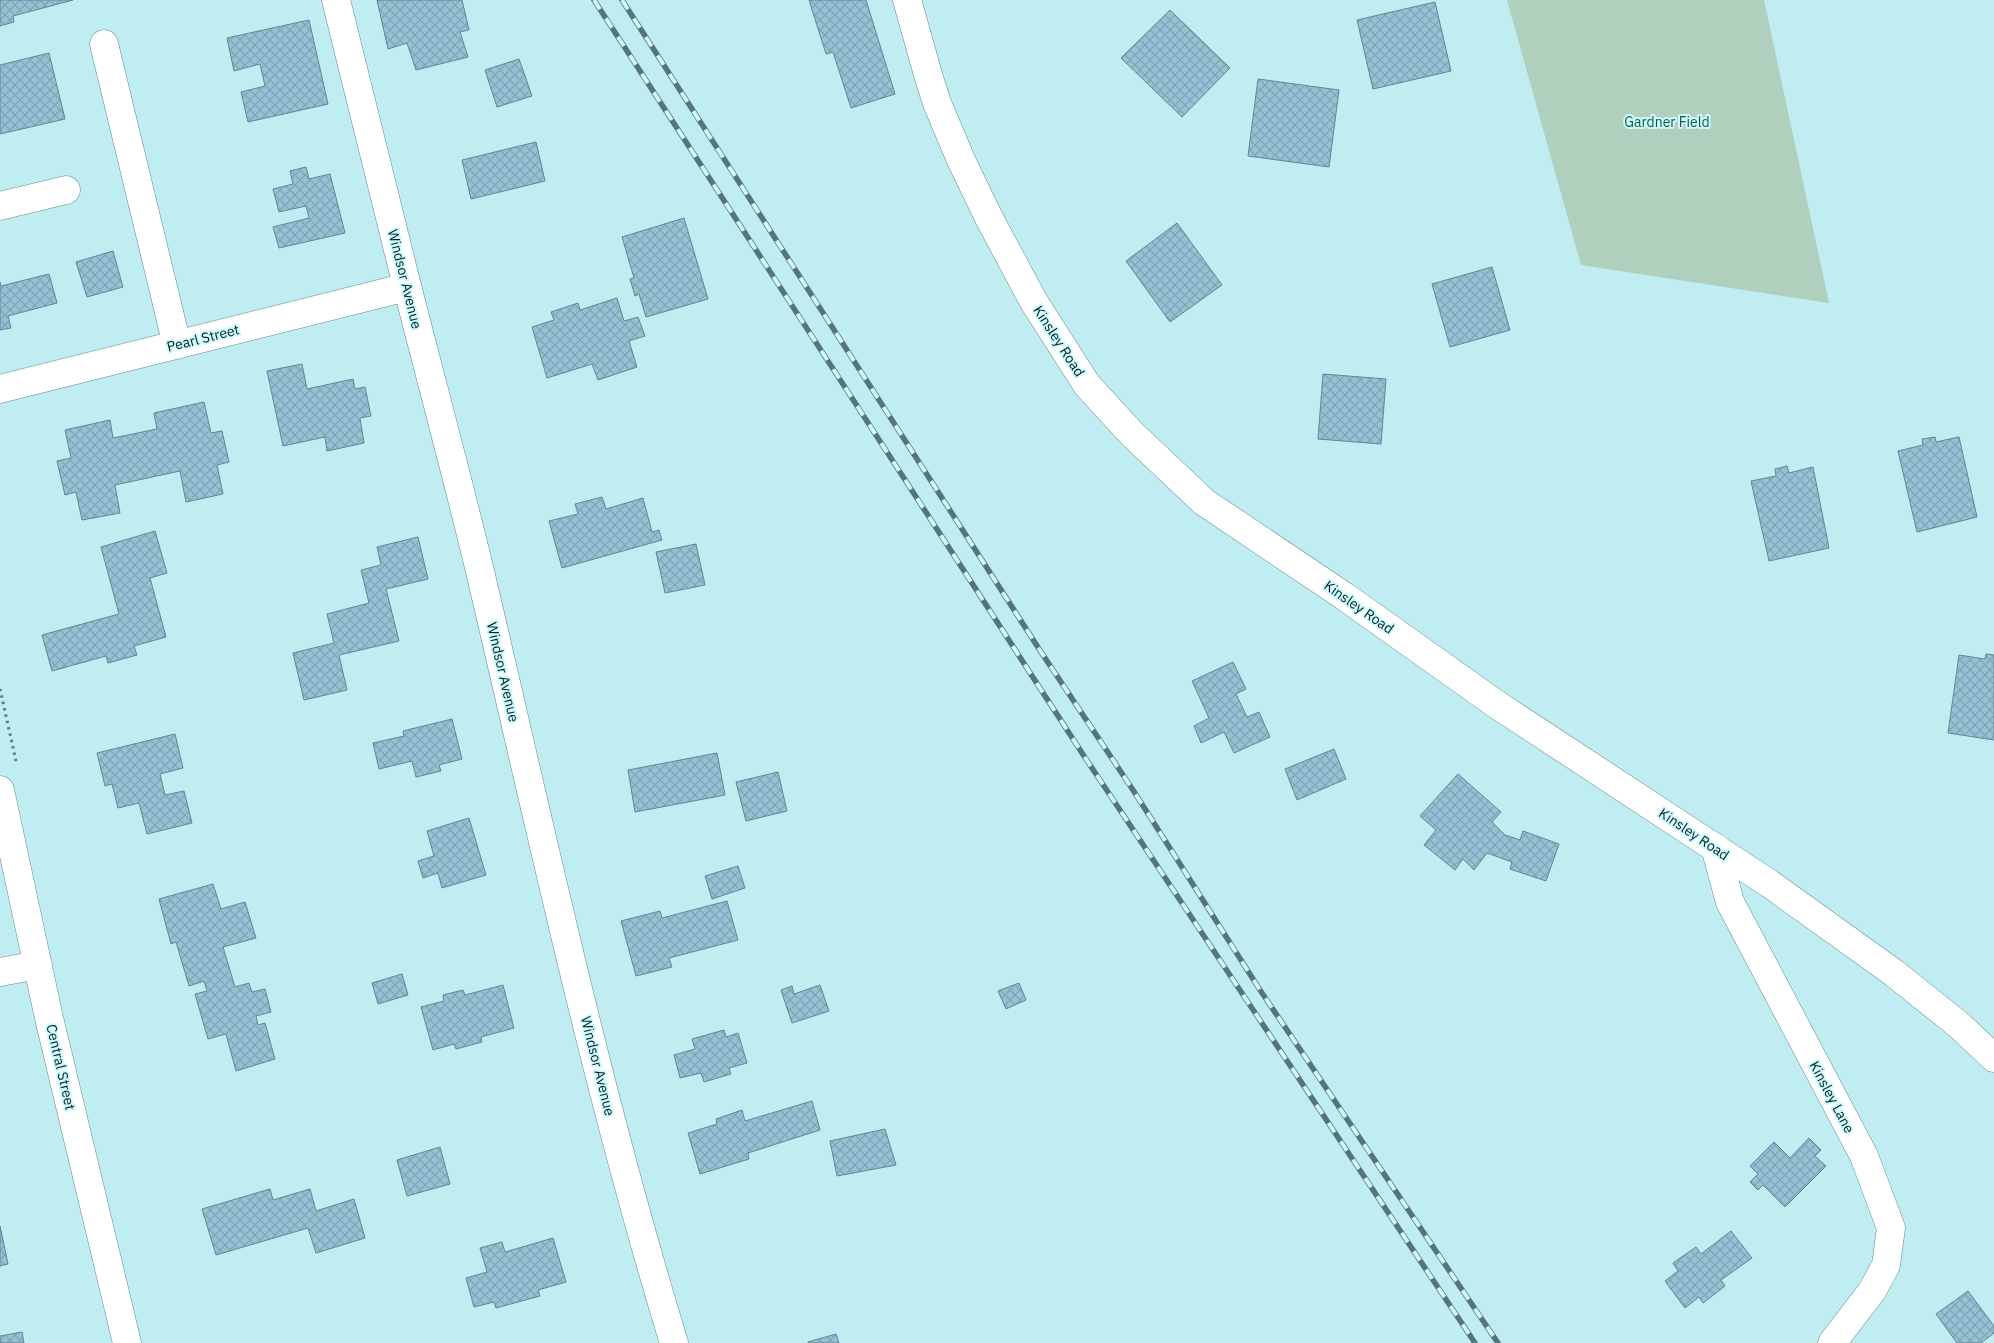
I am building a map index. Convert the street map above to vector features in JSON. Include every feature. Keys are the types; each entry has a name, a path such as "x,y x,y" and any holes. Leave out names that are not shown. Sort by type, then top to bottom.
{"street":[{"name":"Windsor Avenue","path":"336,0 407,287 457,476 544,847 600,1074 640,1232 674,1343"},
{"name":"Kinsley Road","path":"907,0 928,78 937,102 961,160 989,218 1034,302 1087,385 1132,434 1204,502 1344,596 1496,704 1715,848 1894,972 1959,1025 1994,1058"},
{"path":"104,44 177,345"},
{"path":"0,206 66,190"},
{"name":"Pearl Street","path":"0,389 407,287"},
{"name":"Central Street","path":"0,790 5,834 38,965 127,1343"},
{"name":"Kinsley Lane","path":"1715,848 1730,902 1864,1156 1891,1228 1886,1265 1872,1290 1832,1343"},
{"path":"0,972 38,965"}],"green space":[{"name":"Gardner Field","path":"1507,0 1764,0 1829,303 1581,265"}],"building":[{"path":"0,0 73,0 13,16 14,22 0,26"},
{"path":"377,0 462,0 469,30 460,32 468,57 416,70 407,43 388,49"},
{"path":"809,0 866,0 895,94 851,108 833,52 826,54"},
{"path":"1435,2 1451,71 1373,89 1357,20"},
{"path":"1170,10 1230,68 1182,117 1121,58"},
{"path":"309,20 328,104 248,122 241,92 265,86 260,64 234,71 227,38"},
{"path":"49,53 65,119 0,134 0,65"},
{"path":"519,59 532,96 497,107 485,70"},
{"path":"1258,79 1339,90 1329,167 1248,156"},
{"path":"536,142 545,181 471,199 462,160"},
{"path":"306,167 309,179 330,174 345,233 279,248 273,227 309,218 306,206 279,212 273,189 293,184 290,171"},
{"path":"684,218 708,299 646,317 639,294 635,296 630,279 634,278 622,237"},
{"path":"1177,223 1222,285 1170,322 1126,261"},
{"path":"113,251 123,287 87,297 76,262"},
{"path":"1492,267 1510,330 1450,347 1432,284"},
{"path":"49,274 57,303 8,316 11,328 0,330 0,282 1,286"},
{"path":"617,298 624,321 638,317 645,336 629,341 637,367 598,380 592,364 547,378 532,327 554,320 551,312 578,303 580,310"},
{"path":"302,364 307,389 353,379 355,389 365,387 371,416 360,418 364,443 327,451 325,437 283,446 267,371"},
{"path":"1323,374 1386,379 1381,444 1318,439"},
{"path":"204,402 211,433 222,431 229,462 217,465 223,494 186,502 180,471 115,485 120,513 82,520 76,492 65,495 57,461 71,458 65,430 110,420 113,438 157,429 154,413"},
{"path":"1935,437 1936,442 1959,437 1977,517 1917,532 1898,451 1923,445 1922,439"},
{"path":"1787,466 1789,473 1813,467 1829,548 1769,561 1751,481 1776,476 1775,469"},
{"path":"602,497 606,509 643,498 652,532 659,530 662,540 562,568 549,521 578,514 575,504"},
{"path":"155,531 167,573 150,578 166,637 134,646 137,655 108,663 106,656 52,671 42,635 119,614 101,547"},
{"path":"418,537 428,579 386,589 399,641 339,655 347,690 304,700 293,653 334,643 327,614 369,603 361,570 381,565 377,547"},
{"path":"696,544 705,585 665,593 656,552"},
{"path":"1986,654 1994,655 1994,740 1948,733 1959,655 1985,659"},
{"path":"1233,662 1246,689 1236,694 1247,717 1259,712 1270,737 1234,753 1224,732 1201,743 1194,726 1209,718 1192,681"},
{"path":"452,719 462,759 439,765 441,771 416,777 412,761 379,769 373,743 404,736 403,731"},
{"path":"175,734 183,768 160,774 165,795 184,791 192,823 147,834 139,803 118,808 112,784 105,786 97,753"},
{"path":"1334,749 1346,779 1297,800 1285,769"},
{"path":"717,753 725,795 635,812 628,770"},
{"path":"778,772 787,811 746,821 736,782"},
{"path":"1458,774 1501,812 1492,822 1505,835 1520,840 1523,831 1559,844 1546,881 1510,869 1512,862 1487,853 1474,870 1463,859 1455,870 1424,845 1436,830 1420,816"},
{"path":"469,818 486,875 442,888 438,873 423,878 418,861 434,856 427,831"},
{"path":"738,866 745,888 712,899 705,876"},
{"path":"213,884 221,909 245,902 256,938 223,947 235,987 249,983 252,992 265,989 271,1012 256,1016 258,1025 265,1023 275,1059 236,1071 226,1034 208,1039 195,994 207,991 204,981 189,986 176,942 171,944 159,899"},
{"path":"727,901 738,940 669,958 672,967 636,976 621,921 660,911 662,918"},
{"path":"402,974 408,995 378,1004 372,983"},
{"path":"1019,983 1026,1000 1006,1009 998,991"},
{"path":"503,985 514,1028 481,1037 482,1042 456,1049 454,1044 433,1050 421,1007 444,1001 443,995 463,990 465,995"},
{"path":"820,985 829,1011 792,1023 781,990 792,986 794,994"},
{"path":"724,1030 726,1037 738,1033 747,1063 729,1068 731,1074 704,1082 701,1073 680,1078 674,1055 695,1049 692,1039"},
{"path":"812,1101 820,1130 748,1153 749,1159 700,1174 688,1133 717,1124 716,1119 742,1110 745,1121"},
{"path":"885,1129 896,1165 837,1176 830,1141"},
{"path":"1809,1138 1821,1150 1815,1156 1826,1166 1785,1207 1763,1185 1758,1190 1750,1182 1758,1174 1750,1166 1774,1142 1790,1158"},
{"path":"440,1147 450,1184 407,1196 397,1160"},
{"path":"270,1189 273,1200 310,1189 316,1211 354,1199 365,1238 316,1253 308,1228 216,1255 202,1209"},
{"path":"0,1226 8,1264 0,1266"},
{"path":"1731,1231 1752,1258 1721,1280 1725,1286 1703,1303 1699,1297 1685,1308 1665,1281 1678,1271 1673,1263 1696,1247 1701,1254"},
{"path":"553,1238 566,1282 538,1290 540,1296 496,1308 494,1302 474,1307 466,1278 487,1272 480,1248 502,1242 505,1252"},
{"path":"1968,1291 1994,1326 1994,1333 1981,1343 1957,1343 1936,1314"},
{"path":"22,1332 24,1343 0,1343 0,1336"},
{"path":"836,1334 839,1343 808,1343 808,1342"}],"railway":[{"path":"594,0 1084,756 1475,1343"},
{"path":"622,0 1041,652 1133,790 1260,990 1498,1343"}]}
